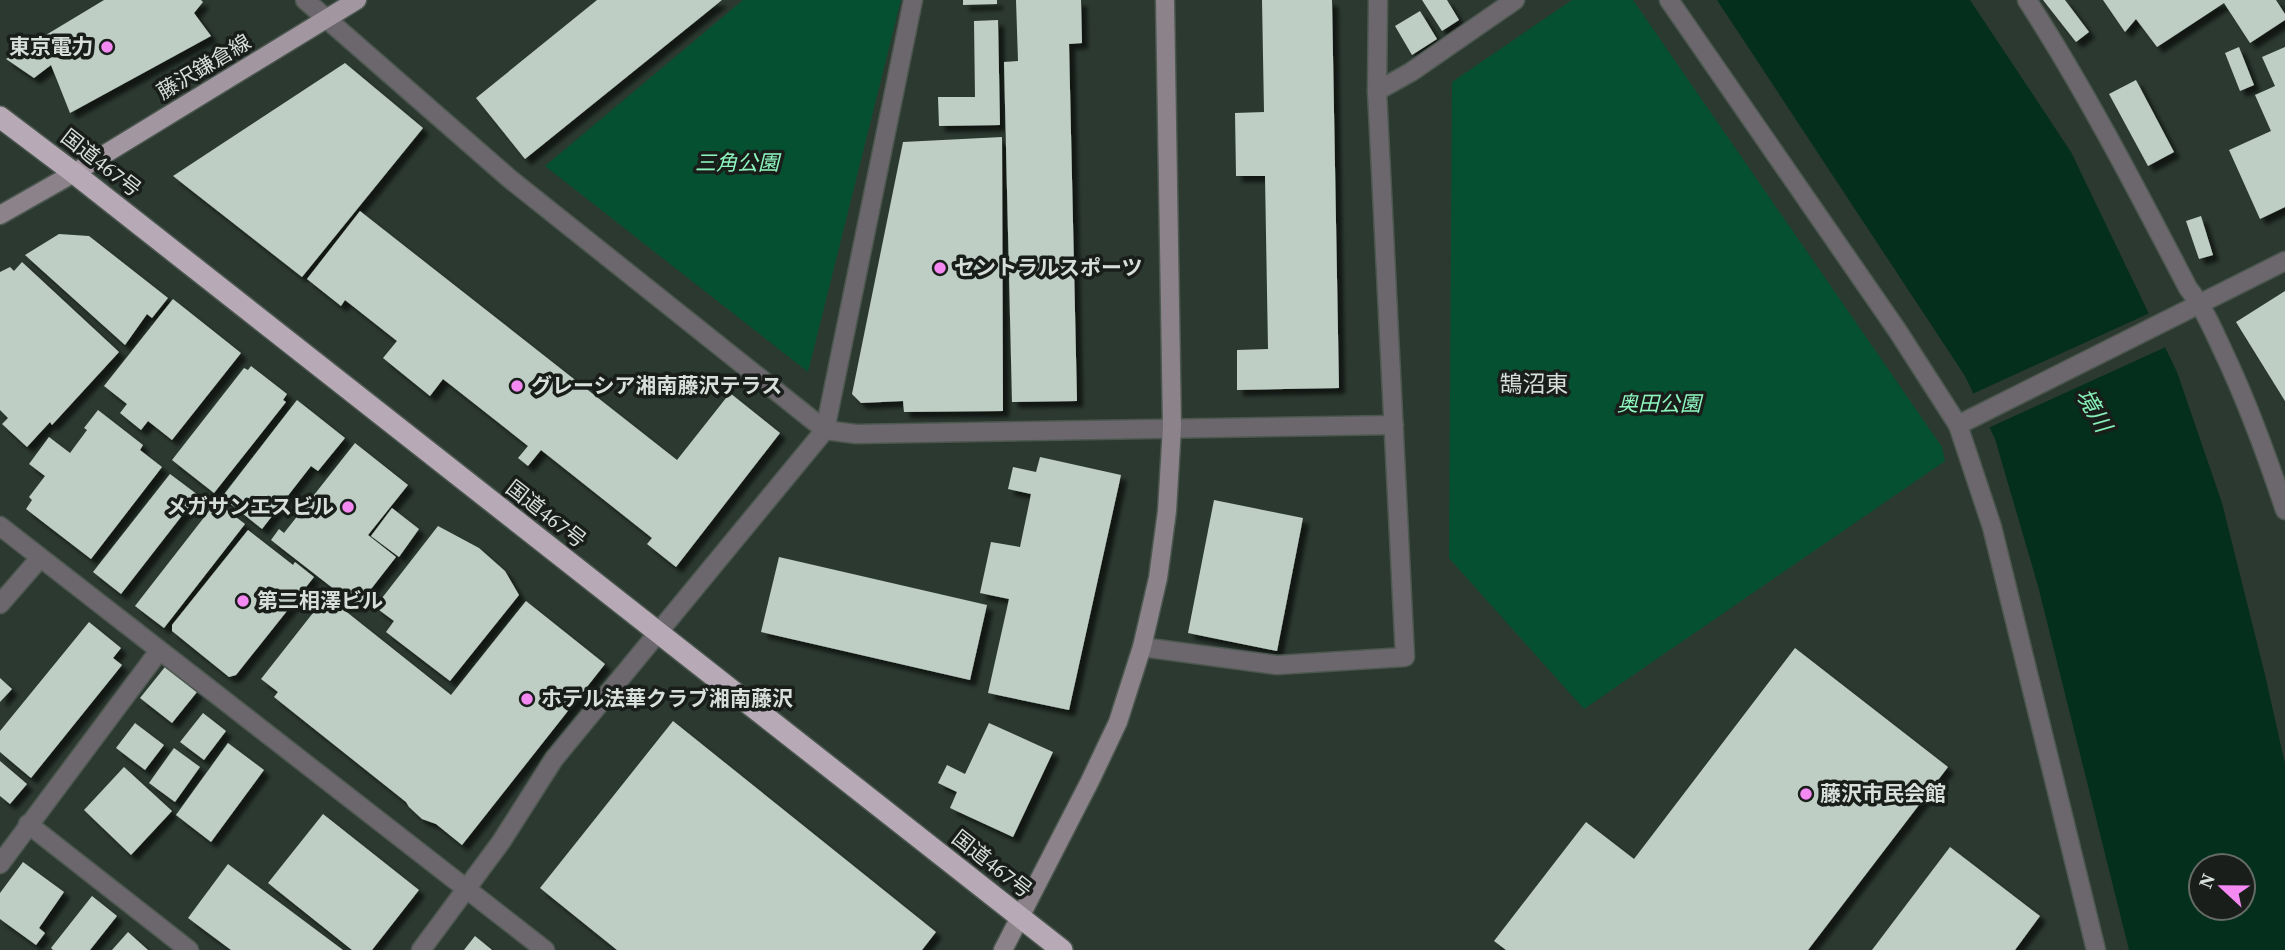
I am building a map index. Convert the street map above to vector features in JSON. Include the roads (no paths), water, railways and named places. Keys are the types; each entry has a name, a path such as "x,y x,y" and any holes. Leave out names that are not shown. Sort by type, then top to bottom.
{"highway":[{"name":"国道467号","path":"0,117 1062,950"}],"main road":[{"name":"藤沢鎌倉線","path":"74,173 357,0"}],"street":[{"path":"304,0 510,179 825,430 856,434 1394,425"},
{"path":"421,950 501,842 554,759 825,430 913,0"},
{"path":"1003,950 1118,722 1142,647 1158,578 1167,511 1172,428 1165,0"},
{"path":"1142,647 1278,665 1405,657 1377,91 1378,0"},
{"path":"1377,91 1411,72 1516,0"},
{"path":"1669,0 1897,330 1958,425 1992,527 2096,950"},
{"path":"2027,0 2115,148 2188,288 2200,304 2232,370 2271,466 2285,510"},
{"path":"0,215 74,173"},
{"path":"1958,425 2285,261"},
{"path":"0,526 545,950"},
{"path":"0,604 40,558"},
{"path":"0,864 159,651"},
{"path":"28,824 190,950"}],"water":[{"name":"境川","path":"1717,0 1970,0 2071,152 2177,372 2222,503 2285,764 2285,950 2129,950 2038,586 1995,439 1965,376"}],"place":[{"name":"東京電力","path":"107,47"},
{"name":"セントラルスポーツ","path":"940,268"},
{"name":"グレーシア湘南藤沢テラス","path":"517,386"},
{"name":"メガサンエスビル","path":"348,507"},
{"name":"第二相澤ビル","path":"243,601"},
{"name":"ホテル法華クラブ湘南藤沢","path":"527,699"},
{"name":"藤沢市民会館","path":"1806,794"}],"district":[{"name":"鵠沼東","path":"1534,384"}],"park label":[{"name":"三角公園","path":"737,163"},
{"name":"奥田公園","path":"1659,404"}]}
